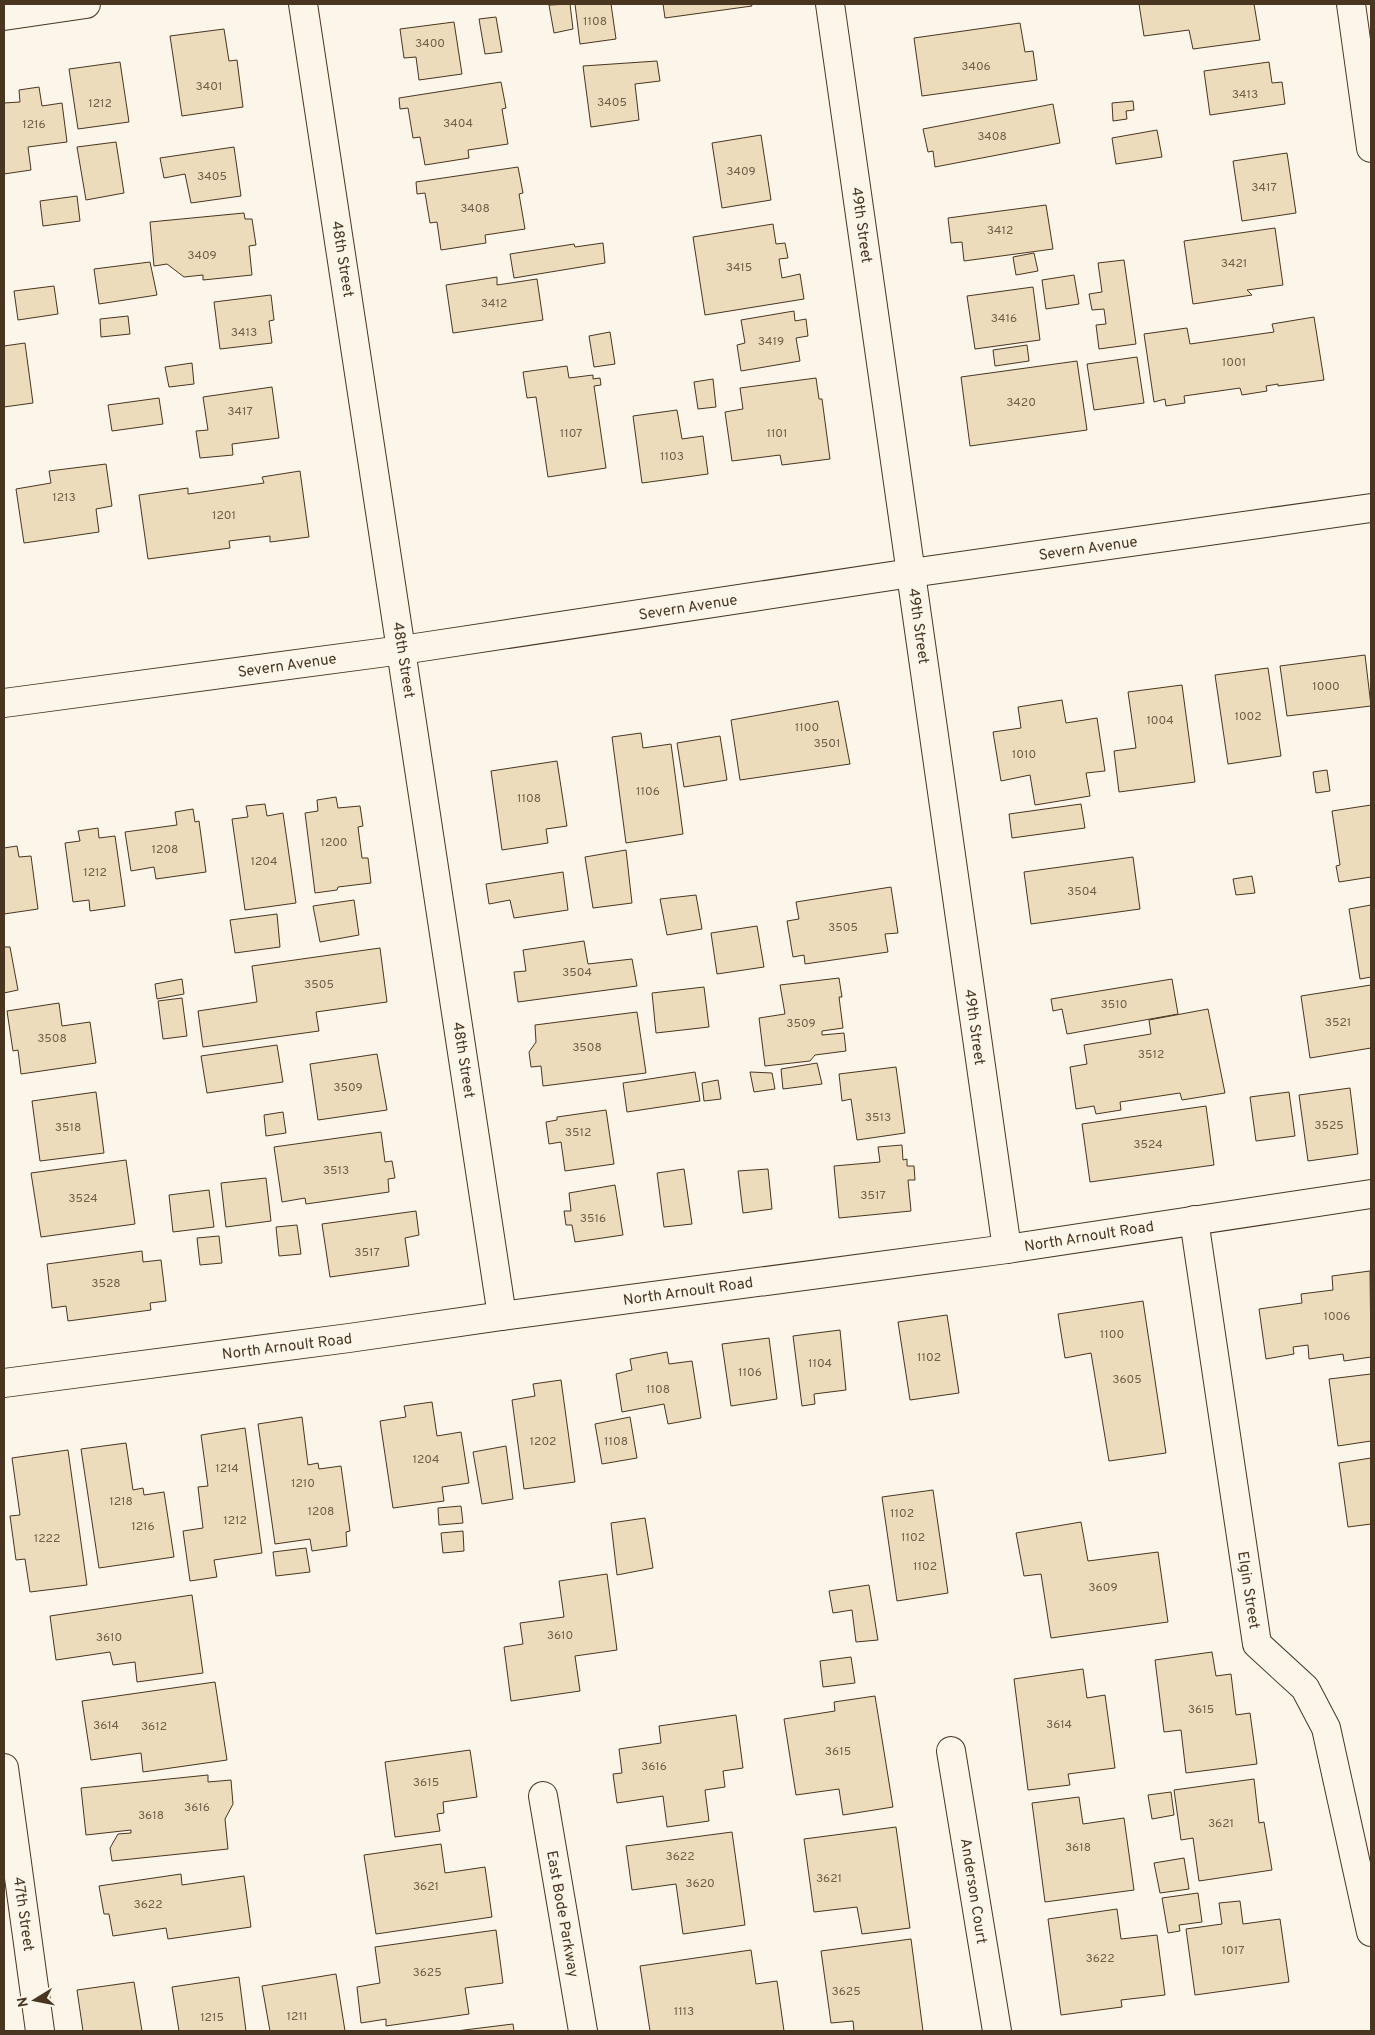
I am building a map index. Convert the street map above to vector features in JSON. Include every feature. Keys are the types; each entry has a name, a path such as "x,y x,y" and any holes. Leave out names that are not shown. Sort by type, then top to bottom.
{"street":[{"path":"4,16 86,4"},
{"name":"48th Street","path":"304,4 502,1316"},
{"name":"49th Street","path":"830,4 1007,1248"},
{"path":"1351,4 1371,148"},
{"name":"Severn Avenue","path":"4,703 402,650 911,573 1371,508"},
{"name":"North Arnoult Road","path":"4,1383 340,1340 502,1316 1007,1248 1371,1194"},
{"name":"Elgin Street","path":"1194,1220 1258,1644 1305,1688 1326,1728 1371,1932"},
{"name":"Anderson Court","path":"951,1751 997,2031"},
{"name":"47th Street","path":"4,1768 40,2031"},
{"name":"East Bode Parkway","path":"543,1796 583,2031"}],"building":[{"path":"570,4 573,29 554,33 549,5"},
{"path":"575,4 611,4 616,39 580,44"},
{"path":"663,4 751,4 752,6 665,18"},
{"path":"1139,4 1254,4 1260,40 1193,49 1189,30 1144,36"},
{"path":"496,17 502,52 485,54 479,19"},
{"path":"454,22 462,74 419,80 416,57 404,58 400,29"},
{"path":"1020,23 1025,52 1033,51 1037,80 922,96 914,38"},
{"path":"224,29 229,61 237,60 243,107 182,116 170,36"},
{"path":"657,61 660,81 635,84 639,120 591,127 583,66"},
{"path":"120,62 129,122 78,129 69,69"},
{"path":"1269,62 1272,83 1282,82 1285,104 1210,115 1204,71"},
{"path":"501,82 506,108 502,109 508,144 468,150 469,158 425,165 420,137 413,138 408,108 400,109 399,98"},
{"path":"39,87 42,106 62,103 67,142 28,147 31,170 4,174 4,103 20,102 19,90"},
{"path":"1133,101 1134,110 1126,111 1127,119 1113,121 1112,103"},
{"path":"1053,104 1060,143 935,167 933,151 928,152 923,129"},
{"path":"1157,130 1162,157 1116,164 1112,138"},
{"path":"761,135 771,200 722,208 712,143"},
{"path":"116,142 124,193 86,200 77,147"},
{"path":"234,147 241,196 191,203 185,174 164,178 160,158"},
{"path":"1287,153 1296,213 1242,221 1233,161"},
{"path":"518,167 523,193 519,194 525,229 485,235 486,243 441,250 437,222 430,223 425,193 417,194 416,182"},
{"path":"77,196 80,221 43,226 40,201"},
{"path":"1046,205 1053,249 964,261 962,242 951,243 948,218"},
{"path":"244,213 245,219 252,219 256,245 249,246 252,275 203,280 203,275 184,277 167,264 154,266 150,222"},
{"path":"773,224 776,244 785,243 788,258 779,259 782,278 800,274 804,299 705,315 693,237"},
{"path":"1275,228 1283,285 1247,290 1252,295 1193,304 1184,241"},
{"path":"603,243 605,263 514,278 510,254 574,244 575,247"},
{"path":"1034,253 1038,271 1016,275 1013,257"},
{"path":"1124,260 1136,344 1099,349 1096,325 1106,324 1104,309 1092,310 1089,294 1102,292 1098,263"},
{"path":"150,262 157,295 99,304 94,269"},
{"path":"1074,275 1079,304 1046,309 1042,280"},
{"path":"497,277 497,285 537,279 543,320 453,333 446,285"},
{"path":"54,286 58,314 18,320 14,291"},
{"path":"1033,287 1040,340 975,349 967,296"},
{"path":"271,295 274,320 269,321 272,343 220,349 214,302"},
{"path":"794,311 795,321 806,319 808,336 796,338 800,361 741,371 737,345 745,343 741,320"},
{"path":"128,316 130,334 101,337 100,319"},
{"path":"1314,317 1324,380 1266,386 1267,391 1242,395 1240,388 1184,396 1185,403 1166,406 1165,399 1154,402 1144,334 1187,328 1190,344 1274,332 1272,324"},
{"path":"610,332 615,364 594,367 589,336"},
{"path":"25,343 33,403 4,407 4,346"},
{"path":"1027,345 1029,361 995,366 993,350"},
{"path":"1137,357 1144,403 1094,410 1087,364"},
{"path":"1077,361 1087,430 970,446 961,377"},
{"path":"192,363 194,384 169,387 165,367"},
{"path":"567,366 569,378 593,375 593,379 600,378 601,385 594,386 606,468 548,477 536,397 527,398 523,372"},
{"path":"816,378 819,399 822,399 830,459 782,465 780,455 732,461 725,412 743,409 740,388"},
{"path":"713,379 716,407 698,409 694,382"},
{"path":"272,387 279,438 232,444 233,455 200,458 196,431 208,430 203,397"},
{"path":"159,398 163,424 112,431 108,405"},
{"path":"677,410 682,439 703,436 708,474 642,483 633,416"},
{"path":"106,464 112,506 96,509 99,532 24,543 16,489 51,483 49,471"},
{"path":"300,471 309,537 270,542 270,536 229,541 230,548 148,559 139,495 188,488 188,494 264,483 262,477"},
{"path":"1365,655 1371,706 1287,716 1280,666"},
{"path":"1268,668 1281,756 1228,764 1215,675"},
{"path":"1182,685 1195,782 1119,792 1114,751 1136,748 1128,692"},
{"path":"1062,700 1066,723 1097,718 1105,771 1086,773 1090,796 1035,805 1030,775 1001,781 993,732 1021,728 1018,707"},
{"path":"838,701 850,764 740,780 731,720"},
{"path":"641,733 643,748 671,744 683,834 626,843 612,737"},
{"path":"720,736 727,780 684,787 677,743"},
{"path":"557,761 567,826 546,829 548,843 502,850 491,771"},
{"path":"1327,770 1330,791 1316,793 1313,772"},
{"path":"336,797 338,808 360,806 363,826 358,827 362,858 368,858 371,883 338,887 337,890 315,893 305,813 318,811 317,800"},
{"path":"265,804 267,816 283,813 296,903 245,910 232,819 248,817 246,806"},
{"path":"1081,804 1085,828 1012,838 1009,814"},
{"path":"1371,805 1371,877 1339,882 1336,866 1340,865 1332,811"},
{"path":"193,809 195,822 199,821 206,872 156,879 154,867 131,871 125,832 177,825 175,812"},
{"path":"98,828 99,838 115,836 125,906 90,911 89,900 73,902 65,843 80,841 78,831"},
{"path":"17,846 19,857 31,856 38,909 4,914 4,848"},
{"path":"626,850 632,903 593,908 585,857"},
{"path":"1133,857 1140,909 1031,924 1024,872"},
{"path":"563,872 568,910 514,918 510,900 489,904 486,884"},
{"path":"1252,876 1255,893 1236,895 1233,879"},
{"path":"891,887 898,933 885,934 888,952 805,964 804,955 793,957 787,921 799,919 796,902"},
{"path":"696,895 702,929 667,935 660,899"},
{"path":"354,900 359,935 320,942 313,906"},
{"path":"1371,905 1371,977 1360,979 1349,909"},
{"path":"277,914 280,947 235,953 230,920"},
{"path":"757,926 764,967 717,974 711,933"},
{"path":"584,941 588,964 632,959 637,986 518,1002 514,972 526,971 523,950"},
{"path":"4,947 10,947 18,990 4,993"},
{"path":"380,948 387,1002 316,1012 319,1031 203,1047 198,1011 257,1002 252,966"},
{"path":"839,978 842,997 839,997 843,1028 822,1031 822,1035 844,1033 846,1051 815,1055 810,1061 765,1066 759,1018 785,1014 780,985"},
{"path":"182,979 184,994 157,999 155,984"},
{"path":"1172,979 1178,1014 1067,1034 1062,1009 1053,1011 1051,999"},
{"path":"1371,985 1371,1048 1310,1058 1301,996"},
{"path":"704,987 709,1027 656,1033 652,993"},
{"path":"182,998 187,1036 163,1039 158,1001"},
{"path":"59,1003 62,1026 90,1022 96,1063 21,1074 18,1050 13,1051 7,1011"},
{"path":"1208,1009 1225,1093 1182,1100 1180,1093 1120,1102 1121,1110 1096,1114 1094,1106 1076,1109 1070,1067 1087,1064 1084,1045 1151,1034 1149,1020"},
{"path":"637,1012 646,1073 543,1086 541,1066 531,1067 529,1052 536,1042 535,1025"},
{"path":"277,1045 283,1082 207,1093 201,1056"},
{"path":"377,1054 387,1110 318,1120 310,1064"},
{"path":"817,1063 822,1084 783,1089 781,1069"},
{"path":"896,1067 905,1133 857,1140 851,1099 842,1101 839,1074"},
{"path":"695,1072 700,1101 627,1112 623,1083"},
{"path":"750,1072 772,1073 775,1089 754,1092"},
{"path":"718,1080 721,1099 704,1101 702,1083"},
{"path":"1350,1088 1358,1154 1308,1161 1299,1095"},
{"path":"96,1092 104,1153 40,1161 32,1101"},
{"path":"1289,1092 1295,1136 1256,1141 1250,1097"},
{"path":"1206,1106 1214,1165 1090,1182 1082,1124"},
{"path":"606,1110 614,1164 565,1171 561,1142 549,1144 546,1122 557,1120 557,1117"},
{"path":"283,1112 286,1133 266,1136 264,1115"},
{"path":"381,1132 385,1162 392,1161 395,1178 388,1179 389,1192 306,1204 305,1198 282,1202 274,1147"},
{"path":"902,1145 903,1160 907,1159 907,1166 914,1166 915,1180 908,1180 911,1211 839,1218 834,1166 880,1162 878,1147"},
{"path":"126,1160 135,1224 41,1237 31,1173"},
{"path":"684,1169 692,1224 664,1227 657,1173"},
{"path":"768,1169 772,1209 743,1213 738,1171"},
{"path":"266,1178 271,1221 226,1227 221,1183"},
{"path":"615,1185 623,1235 575,1242 572,1225 566,1225 564,1211 571,1211 569,1193"},
{"path":"209,1190 214,1227 173,1232 169,1195"},
{"path":"416,1211 419,1235 405,1238 409,1266 330,1277 322,1224"},
{"path":"297,1225 301,1254 279,1256 276,1227"},
{"path":"219,1236 222,1263 200,1265 197,1238"},
{"path":"142,1251 143,1262 161,1260 166,1301 150,1303 151,1310 68,1321 66,1306 52,1308 47,1264"},
{"path":"1370,1271 1371,1357 1344,1361 1343,1354 1309,1359 1308,1345 1293,1347 1294,1354 1266,1359 1259,1309 1302,1303 1301,1294 1333,1290 1332,1276"},
{"path":"1143,1301 1166,1453 1109,1461 1091,1353 1065,1358 1058,1314"},
{"path":"947,1315 959,1393 910,1400 898,1322"},
{"path":"840,1330 846,1390 814,1394 815,1404 802,1406 793,1336"},
{"path":"769,1338 777,1399 731,1406 722,1344"},
{"path":"667,1352 669,1364 692,1361 701,1418 668,1424 664,1404 622,1412 616,1374 632,1370 630,1359"},
{"path":"1371,1374 1371,1441 1338,1446 1329,1379"},
{"path":"561,1380 575,1482 524,1489 512,1400 535,1396 533,1384"},
{"path":"432,1402 437,1436 461,1432 469,1483 442,1487 444,1501 393,1508 380,1421 406,1417 404,1406"},
{"path":"302,1417 308,1465 318,1463 319,1469 341,1466 350,1531 346,1532 347,1546 312,1551 310,1539 275,1544 258,1424"},
{"path":"630,1417 637,1458 602,1464 595,1424"},
{"path":"245,1428 262,1553 214,1560 217,1577 190,1581 183,1531 203,1528 198,1487 208,1486 201,1435"},
{"path":"126,1443 133,1490 143,1488 144,1495 164,1492 174,1557 99,1568 81,1449"},
{"path":"506,1446 513,1499 482,1504 473,1452"},
{"path":"68,1450 87,1585 30,1592 25,1559 16,1560 10,1516 20,1515 12,1458"},
{"path":"1371,1458 1371,1524 1348,1527 1339,1463"},
{"path":"933,1490 948,1593 897,1601 882,1497"},
{"path":"461,1506 463,1523 439,1525 438,1508"},
{"path":"645,1518 653,1568 617,1575 611,1523"},
{"path":"1081,1522 1088,1561 1158,1552 1168,1622 1051,1638 1041,1574 1024,1576 1016,1533"},
{"path":"463,1531 464,1551 443,1553 441,1533"},
{"path":"306,1548 310,1572 276,1576 273,1552"},
{"path":"607,1574 617,1650 575,1656 580,1691 511,1701 504,1647 523,1644 520,1623 564,1617 559,1581"},
{"path":"869,1585 878,1640 856,1642 852,1610 833,1613 829,1591"},
{"path":"192,1595 203,1673 137,1682 135,1662 113,1665 110,1652 56,1660 50,1616"},
{"path":"1212,1652 1216,1676 1231,1674 1236,1715 1250,1713 1257,1764 1186,1773 1181,1730 1164,1732 1155,1660"},
{"path":"851,1657 855,1683 823,1687 820,1661"},
{"path":"1083,1669 1087,1698 1105,1695 1115,1768 1068,1774 1070,1785 1028,1790 1014,1679"},
{"path":"215,1682 227,1760 143,1772 141,1753 91,1760 82,1701"},
{"path":"875,1696 893,1807 843,1815 839,1789 796,1795 784,1719 835,1711 834,1702"},
{"path":"736,1715 743,1768 723,1771 725,1787 705,1790 709,1821 667,1827 663,1796 617,1803 613,1774 622,1773 619,1749 661,1743 659,1726"},
{"path":"470,1750 477,1797 443,1802 444,1813 437,1814 440,1831 395,1837 385,1762"},
{"path":"208,1775 208,1782 231,1780 233,1804 225,1819 228,1849 112,1861 110,1848 118,1834 131,1833 131,1830 86,1835 81,1788"},
{"path":"1254,1779 1259,1823 1264,1822 1272,1870 1199,1881 1193,1838 1181,1840 1174,1790"},
{"path":"1171,1792 1174,1815 1152,1819 1148,1795"},
{"path":"1079,1797 1083,1824 1124,1818 1134,1890 1045,1902 1032,1803"},
{"path":"896,1827 910,1928 862,1934 857,1907 814,1912 804,1839"},
{"path":"732,1832 745,1925 683,1934 676,1884 632,1890 626,1846"},
{"path":"441,1844 445,1873 485,1867 492,1917 376,1934 364,1855"},
{"path":"1184,1858 1189,1889 1160,1893 1154,1863"},
{"path":"181,1874 182,1885 244,1876 251,1927 168,1939 166,1928 113,1936 109,1914 104,1914 99,1886"},
{"path":"1198,1893 1202,1922 1179,1925 1180,1931 1168,1933 1162,1898"},
{"path":"1240,1901 1243,1924 1280,1919 1289,1982 1195,1995 1186,1929 1222,1924 1219,1903"},
{"path":"1117,1909 1121,1939 1157,1935 1165,1995 1121,2000 1122,2007 1061,2015 1048,1919"},
{"path":"496,1930 503,1983 465,1988 469,2014 386,2026 386,2019 361,2023 357,1987 380,1983 375,1947"},
{"path":"911,1939 923,2031 854,2031 853,2021 831,2023 821,1951"},
{"path":"751,1950 756,1984 777,1981 784,2031 650,2031 640,1966"},
{"path":"336,1974 345,2031 270,2031 262,1986"},
{"path":"239,1977 246,2031 179,2031 172,1987"},
{"path":"134,1982 142,2031 83,2031 77,1990"},
{"path":"513,2024 514,2031 456,2031"}]}
